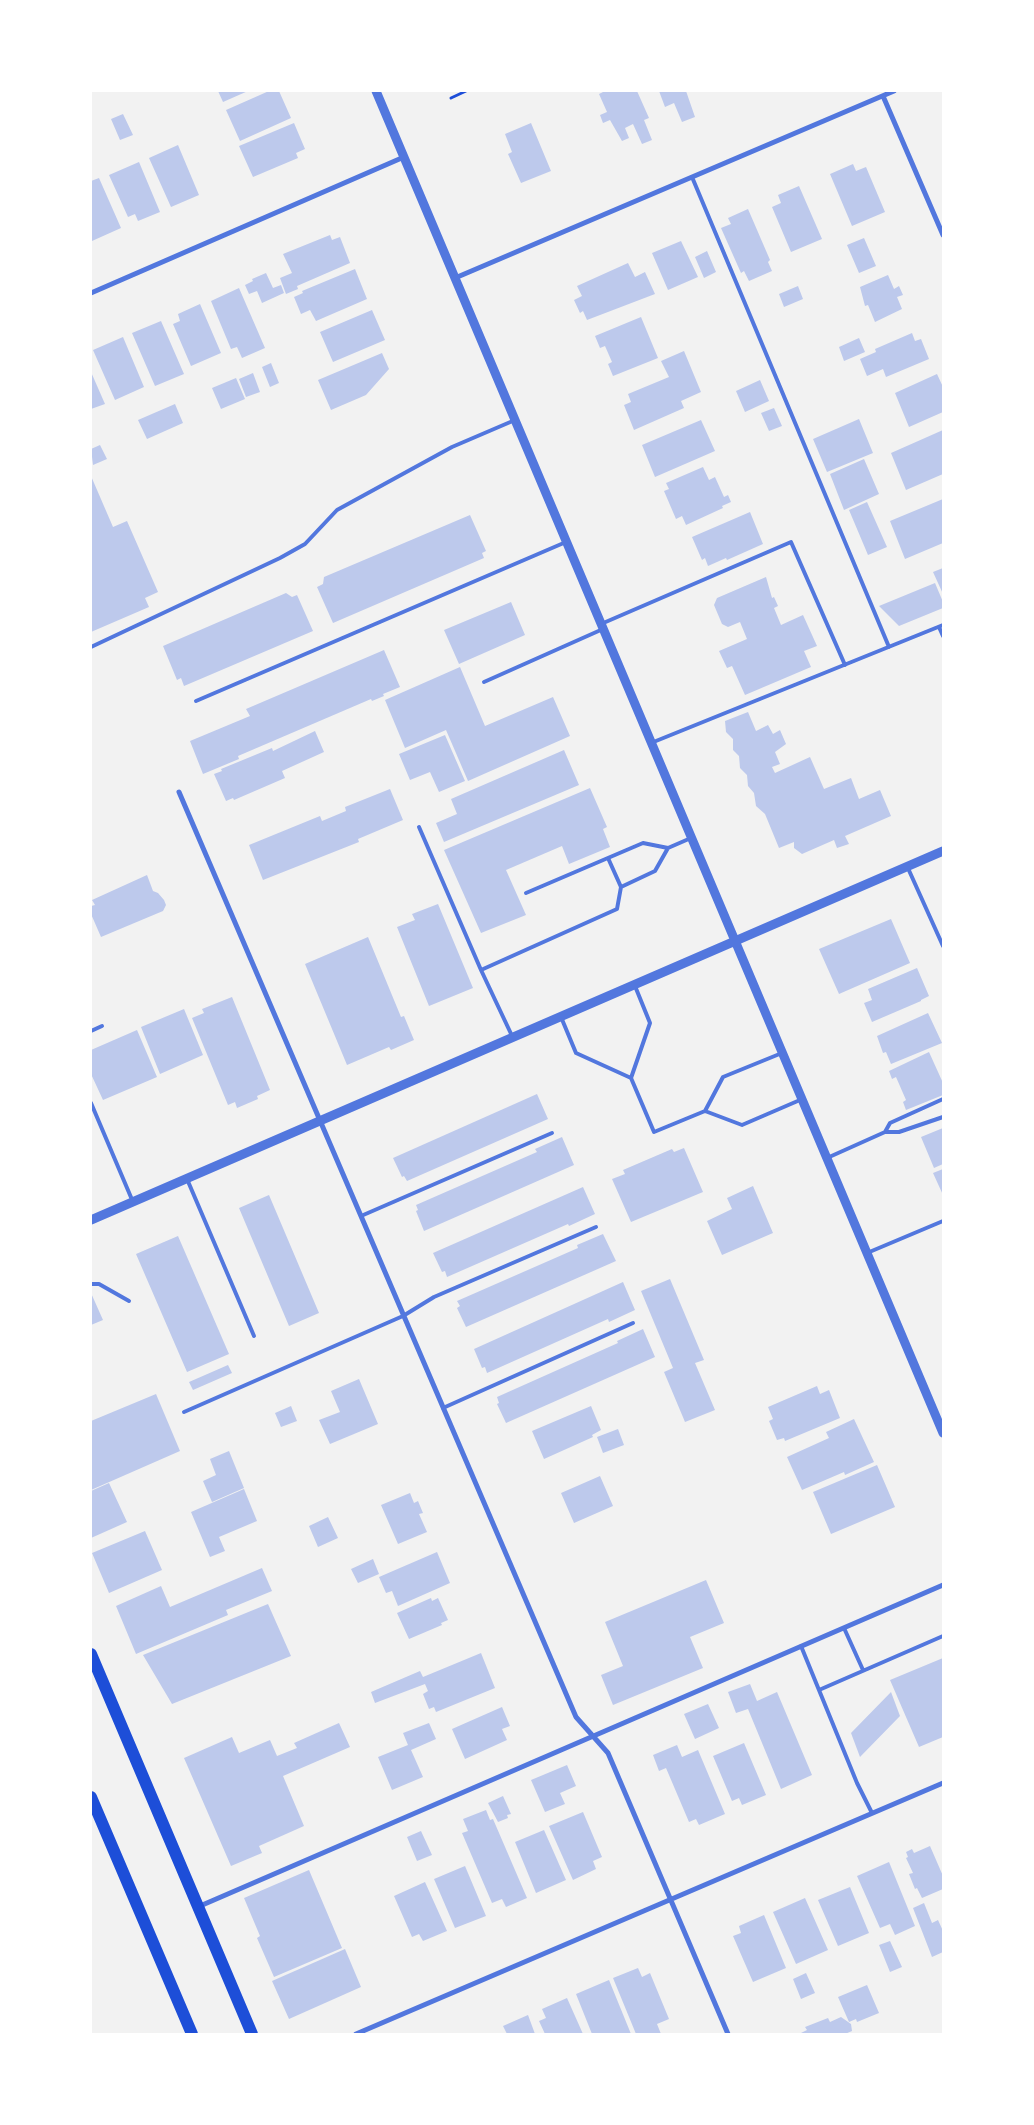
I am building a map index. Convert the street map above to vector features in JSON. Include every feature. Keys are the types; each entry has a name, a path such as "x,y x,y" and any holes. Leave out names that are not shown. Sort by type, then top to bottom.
{"main road":[{"path":"91,1654 252,2034"},
{"path":"91,1797 192,2034"}],"street":[{"path":"376,91 943,1433"},
{"path":"455,278 894,91"},
{"path":"883,96 943,235"},
{"path":"91,293 404,158"},
{"path":"179,792 576,1717 608,1753 728,2034"},
{"path":"91,1220 943,851"},
{"path":"198,1907 943,1585"},
{"path":"356,2034 943,1783"}],"lane":[{"path":"692,177 889,647"},
{"path":"91,647 280,558 305,544 336,510 452,448 515,420"},
{"path":"196,701 566,542"},
{"path":"484,682 791,542 845,665"},
{"path":"652,743 941,626 943,636"},
{"path":"419,828 513,1038"},
{"path":"526,893 644,843 668,848 691,838"},
{"path":"621,887 655,871 668,848"},
{"path":"481,970 617,910 621,887 608,858"},
{"path":"907,866 943,946"},
{"path":"635,984 650,1023 631,1078 654,1132 705,1111 723,1078 782,1053"},
{"path":"560,1017 576,1053 631,1078"},
{"path":"91,1031 102,1026"},
{"path":"705,1111 742,1124 802,1099"},
{"path":"885,1132 890,1123 943,1099"},
{"path":"91,1103 133,1202"},
{"path":"826,1158 885,1132 906,1130 943,1117"},
{"path":"361,1216 552,1132"},
{"path":"187,1178 254,1336"},
{"path":"867,1253 943,1221"},
{"path":"184,1412 403,1316 434,1297 596,1226"},
{"path":"91,1284 98,1284 129,1301"},
{"path":"443,1408 633,1323"},
{"path":"844,1628 863,1670"},
{"path":"819,1690 943,1636"},
{"path":"801,1646 857,1783 872,1813"}],"path":[{"path":"451,98 466,91"}],"building":[{"path":"218,91 248,91 223,102"},
{"path":"269,91 279,91 291,118 240,141 226,110"},
{"path":"605,91 637,91 649,118 644,120 652,140 642,144 633,124 625,128 629,138 622,141 610,120 603,123 600,115 607,112 599,94"},
{"path":"659,91 686,91 695,117 682,122 674,103 665,107"},
{"path":"123,114 133,135 120,140 111,119"},
{"path":"294,123 305,149 296,153 298,158 253,177 239,146"},
{"path":"531,123 551,171 521,183 508,154 512,152 505,134"},
{"path":"178,145 199,195 171,207 149,158"},
{"path":"139,162 160,212 138,221 135,214 128,217 109,175"},
{"path":"853,164 856,171 866,167 885,212 852,226 830,174"},
{"path":"99,178 121,228 92,241 91,181"},
{"path":"799,186 822,239 791,252 772,207 781,203 778,195"},
{"path":"748,209 770,260 768,262 772,271 749,281 744,271 741,273 721,228 731,224 728,218"},
{"path":"330,235 332,240 340,237 350,263 297,286 298,289 286,294 280,278 292,273 283,254"},
{"path":"864,238 876,266 859,273 847,245"},
{"path":"681,241 698,277 668,290 652,253"},
{"path":"707,251 716,272 704,278 695,257"},
{"path":"628,263 635,277 645,272 655,294 587,320 583,311 580,313 574,300 582,296 577,286"},
{"path":"355,269 367,299 316,321 310,310 301,314 294,297 303,293 302,291"},
{"path":"266,273 273,288 281,285 284,293 262,303 257,291 249,294 245,285 253,281 252,279"},
{"path":"888,275 894,289 899,286 903,295 897,297 902,309 875,322 868,305 865,306 860,287"},
{"path":"798,286 803,299 784,307 779,294"},
{"path":"239,288 265,348 242,358 237,347 231,349 211,301"},
{"path":"200,304 221,353 191,366 173,324 180,321 178,314"},
{"path":"372,310 385,340 333,362 320,332"},
{"path":"641,317 658,358 613,376 608,364 612,362 605,346 600,348 595,336"},
{"path":"161,321 184,374 155,386 132,333"},
{"path":"912,333 915,341 921,339 929,359 886,377 883,369 867,376 860,359 876,352 875,349"},
{"path":"123,337 144,387 115,400 93,350"},
{"path":"859,338 865,352 844,361 839,347"},
{"path":"684,351 701,392 681,401 684,408 634,430 624,405 631,402 628,394 669,377 661,361"},
{"path":"382,353 389,369 366,395 331,410 318,380"},
{"path":"271,363 279,383 270,387 262,367"},
{"path":"91,372 105,404 91,409"},
{"path":"253,373 260,392 246,397 239,379"},
{"path":"937,374 943,387 943,412 909,427 895,393"},
{"path":"236,378 245,399 221,409 212,388"},
{"path":"760,380 769,401 745,412 736,391"},
{"path":"175,404 183,423 147,439 138,420"},
{"path":"774,408 782,426 769,431 761,413"},
{"path":"859,419 873,453 827,472 813,439"},
{"path":"701,420 715,451 655,477 642,445"},
{"path":"943,430 943,474 906,490 891,453"},
{"path":"100,445 107,459 93,465 91,449"},
{"path":"864,459 879,494 844,510 830,474"},
{"path":"703,467 709,480 715,477 724,497 728,495 731,502 722,506 723,508 686,525 682,516 676,519 664,491 669,489 666,483"},
{"path":"91,476 113,527 127,521 158,592 145,598 149,607 91,632"},
{"path":"943,499 943,543 905,559 890,521"},
{"path":"867,502 887,547 868,555 849,510"},
{"path":"750,512 763,544 708,566 705,558 702,560 692,537"},
{"path":"470,515 486,551 482,553 484,558 333,623 317,587 323,584 324,577"},
{"path":"943,568 943,594 933,572"},
{"path":"766,577 772,598 774,597 778,606 774,608 781,625 803,615 817,646 804,651 811,667 745,695 732,666 727,668 719,651 747,639 740,622 728,627 722,624 714,605 717,598"},
{"path":"935,583 943,602 943,608 899,626 879,606"},
{"path":"286,593 292,597 297,595 313,631 184,686 181,678 177,680 163,646"},
{"path":"511,602 525,635 459,664 444,630"},
{"path":"384,650 400,687 383,694 384,696 372,701 371,699 238,756 239,759 203,774 190,741 250,716 246,709"},
{"path":"460,667 485,726 553,697 570,736 468,781 446,730 405,748 385,700"},
{"path":"748,712 756,731 768,725 773,734 780,730 786,744 775,752 780,764 772,767 775,773 810,757 824,789 851,778 859,799 880,790 891,816 845,836 849,844 837,848 834,840 802,854 794,848 794,842 779,848 765,814 756,806 754,793 748,786 747,775 740,768 739,756 733,750 733,739 726,732 725,721"},
{"path":"315,731 324,752 282,771 285,778 234,800 233,798 226,801 214,774 222,771 221,769 272,748 273,751"},
{"path":"445,735 465,781 439,792 430,772 410,780 399,754"},
{"path":"564,750 579,785 444,842 436,823 457,814 451,799"},
{"path":"590,788 607,827 603,829 610,847 569,864 562,846 506,870 526,915 481,933 444,850"},
{"path":"390,789 403,820 358,839 359,842 263,880 249,845 320,816 322,821 346,811 345,807"},
{"path":"147,875 153,891 158,893 164,900 166,905 163,911 101,937 91,914 91,906 95,905 92,900"},
{"path":"438,904 473,988 429,1006 397,927 415,920 412,914"},
{"path":"891,919 910,963 839,994 819,949"},
{"path":"368,937 401,1017 404,1016 414,1040 391,1050 389,1047 347,1065 305,964"},
{"path":"917,968 929,996 872,1022 864,1003 872,1000 868,989"},
{"path":"232,997 270,1090 257,1096 258,1099 237,1108 235,1102 228,1105 192,1018 204,1013 202,1009"},
{"path":"184,1009 203,1055 160,1074 141,1027"},
{"path":"928,1013 942,1043 891,1064 886,1052 883,1053 877,1036"},
{"path":"137,1030 157,1077 103,1100 91,1074 91,1050"},
{"path":"929,1052 943,1083 943,1095 906,1110 903,1102 906,1100 896,1077 892,1079 889,1071"},
{"path":"537,1094 548,1119 407,1181 404,1176 402,1177 393,1158"},
{"path":"943,1128 943,1164 934,1168 921,1137"},
{"path":"562,1137 574,1165 424,1231 416,1211 418,1210 416,1205 537,1152 535,1149"},
{"path":"684,1148 703,1192 631,1222 612,1179 625,1174 623,1170 672,1149 674,1152"},
{"path":"943,1169 943,1195 933,1173"},
{"path":"753,1186 773,1233 722,1255 707,1221 732,1209 727,1198"},
{"path":"583,1187 595,1214 447,1277 445,1271 442,1272 433,1253"},
{"path":"269,1195 319,1313 289,1326 239,1208"},
{"path":"603,1234 616,1261 466,1327 457,1308 460,1306 457,1301 578,1248 577,1245"},
{"path":"178,1236 229,1354 187,1372 136,1254"},
{"path":"670,1279 704,1360 695,1363 715,1410 685,1422 664,1372 673,1368 641,1291"},
{"path":"623,1282 635,1310 609,1322 608,1319 487,1373 485,1367 482,1368 474,1349"},
{"path":"91,1293 103,1320 91,1325"},
{"path":"643,1329 655,1357 506,1423 497,1404 499,1403 497,1397 618,1343 617,1341"},
{"path":"228,1365 232,1373 193,1390 189,1382"},
{"path":"359,1379 378,1424 330,1444 319,1420 340,1412 331,1391"},
{"path":"817,1386 820,1394 829,1390 840,1418 785,1441 784,1438 777,1440 769,1421 773,1419 768,1407"},
{"path":"156,1394 180,1451 91,1490 91,1421"},
{"path":"291,1406 297,1421 281,1427 275,1413"},
{"path":"591,1406 601,1430 592,1435 593,1437 544,1459 532,1431"},
{"path":"854,1419 874,1462 845,1475 844,1472 802,1490 787,1457 829,1438 826,1432"},
{"path":"618,1429 624,1445 603,1453 597,1437"},
{"path":"229,1451 244,1488 212,1502 203,1481 216,1475 210,1459"},
{"path":"877,1465 895,1507 831,1534 813,1492"},
{"path":"600,1476 613,1506 574,1523 561,1493"},
{"path":"109,1483 127,1522 91,1538 91,1491"},
{"path":"244,1489 257,1521 219,1537 225,1551 210,1557 191,1512"},
{"path":"410,1493 414,1503 418,1501 423,1513 419,1514 427,1532 398,1544 381,1505"},
{"path":"328,1517 338,1538 318,1547 309,1526"},
{"path":"145,1531 162,1570 109,1593 92,1553"},
{"path":"437,1552 450,1583 398,1606 392,1591 386,1593 379,1577"},
{"path":"373,1559 379,1574 358,1583 351,1569"},
{"path":"262,1568 272,1591 226,1610 228,1615 136,1654 116,1606 161,1586 170,1607"},
{"path":"706,1580 724,1623 690,1637 703,1668 613,1705 601,1675 623,1666 605,1622"},
{"path":"431,1598 432,1601 438,1598 448,1620 441,1623 442,1625 409,1639 397,1613"},
{"path":"268,1604 291,1656 172,1704 143,1655"},
{"path":"481,1653 495,1688 436,1712 434,1707 429,1709 423,1694 428,1691 425,1684 375,1703 371,1692 420,1671 423,1677"},
{"path":"943,1658 943,1737 919,1747 890,1680"},
{"path":"750,1684 757,1701 777,1692 812,1775 781,1789 748,1709 736,1713 728,1692"},
{"path":"891,1692 900,1716 860,1757 851,1733"},
{"path":"708,1704 719,1728 695,1739 684,1714"},
{"path":"502,1707 510,1726 502,1729 507,1740 465,1759 452,1729"},
{"path":"339,1723 350,1747 283,1776 304,1826 259,1846 262,1853 231,1866 184,1758 232,1737 239,1753 270,1740 277,1756 297,1748 294,1743"},
{"path":"429,1723 436,1739 411,1750 423,1777 392,1790 378,1757 408,1745 403,1733"},
{"path":"744,1743 766,1795 742,1805 739,1798 732,1801 713,1756"},
{"path":"677,1745 682,1757 698,1750 725,1814 699,1825 696,1819 689,1822 666,1768 659,1771 653,1755"},
{"path":"567,1765 576,1786 560,1793 565,1804 545,1812 531,1780"},
{"path":"503,1796 511,1814 507,1815 508,1818 498,1822 488,1803"},
{"path":"486,1810 490,1820 493,1819 527,1898 506,1907 502,1899 492,1903 462,1833 468,1831 463,1819"},
{"path":"583,1812 602,1857 593,1861 596,1869 573,1880 549,1826"},
{"path":"544,1830 566,1880 536,1893 515,1842"},
{"path":"421,1831 432,1855 417,1861 407,1837"},
{"path":"930,1846 943,1876 943,1889 922,1898 917,1888 915,1889 909,1874 913,1873 906,1858 908,1857 906,1852 912,1849 914,1853"},
{"path":"889,1862 915,1926 895,1935 890,1924 880,1928 857,1876"},
{"path":"465,1866 486,1916 455,1928 434,1879"},
{"path":"309,1870 342,1948 274,1977 257,1938 260,1936 244,1898"},
{"path":"425,1882 447,1931 423,1941 419,1934 412,1937 394,1896"},
{"path":"850,1887 869,1933 838,1946 818,1900"},
{"path":"805,1898 828,1950 796,1964 773,1912"},
{"path":"924,1903 932,1923 938,1920 943,1931 943,1952 932,1957 913,1908"},
{"path":"764,1915 786,1968 753,1982 733,1936 741,1933 739,1926"},
{"path":"890,1941 902,1967 890,1972 879,1945"},
{"path":"345,1949 361,1987 289,2019 272,1981"},
{"path":"638,1968 642,1977 650,1973 669,2019 657,2024 661,2034 636,2034 613,1978"},
{"path":"806,1973 815,1993 801,1999 793,1979"},
{"path":"609,1980 631,2034 592,2034 576,1994"},
{"path":"867,1985 879,2013 857,2022 856,2019 849,2022 838,1997"},
{"path":"567,1998 583,2034 545,2034 539,2021 546,2018 542,2009"},
{"path":"528,2015 535,2034 507,2034 503,2026"},
{"path":"841,2017 851,2024 852,2031 845,2034 799,2034 807,2030 805,2027 828,2018 830,2022"}]}
